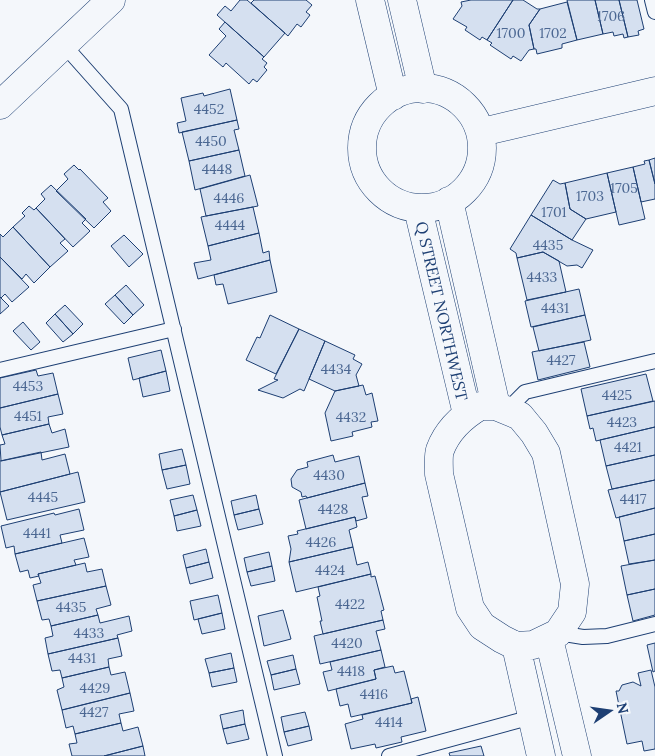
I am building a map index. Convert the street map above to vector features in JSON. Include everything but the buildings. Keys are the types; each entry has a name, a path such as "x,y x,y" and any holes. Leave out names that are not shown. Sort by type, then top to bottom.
{"street":[{"path":"0,105 112,0"},
{"path":"370,0 393,96"},
{"path":"402,0 423,89"},
{"name":"Q STREET NORTHWEST","path":"435,88 464,104 482,132 481,167 468,189 435,207 418,209 400,206 376,188 362,162 363,132 377,107 402,90 423,89 435,88"},
{"path":"482,132 655,92"},
{"name":"Q STREET NORTHWEST","path":"449,201 502,408 480,406 466,414 452,429 440,451 439,474 470,608 482,626 516,646"},
{"name":"Q STREET NORTHWEST","path":"418,209 466,414"},
{"path":"502,408 520,416 534,433 546,453 575,584 572,612 554,636 533,645 516,646 541,756"},
{"path":"554,636 577,756"}],"lane":[{"path":"652,0 655,12"},
{"path":"64,45 121,109 275,756"},
{"path":"0,370 174,329"},
{"path":"502,408 525,392 655,361"},
{"path":"554,636 607,636 655,624"},
{"path":"389,756 532,717"}]}
